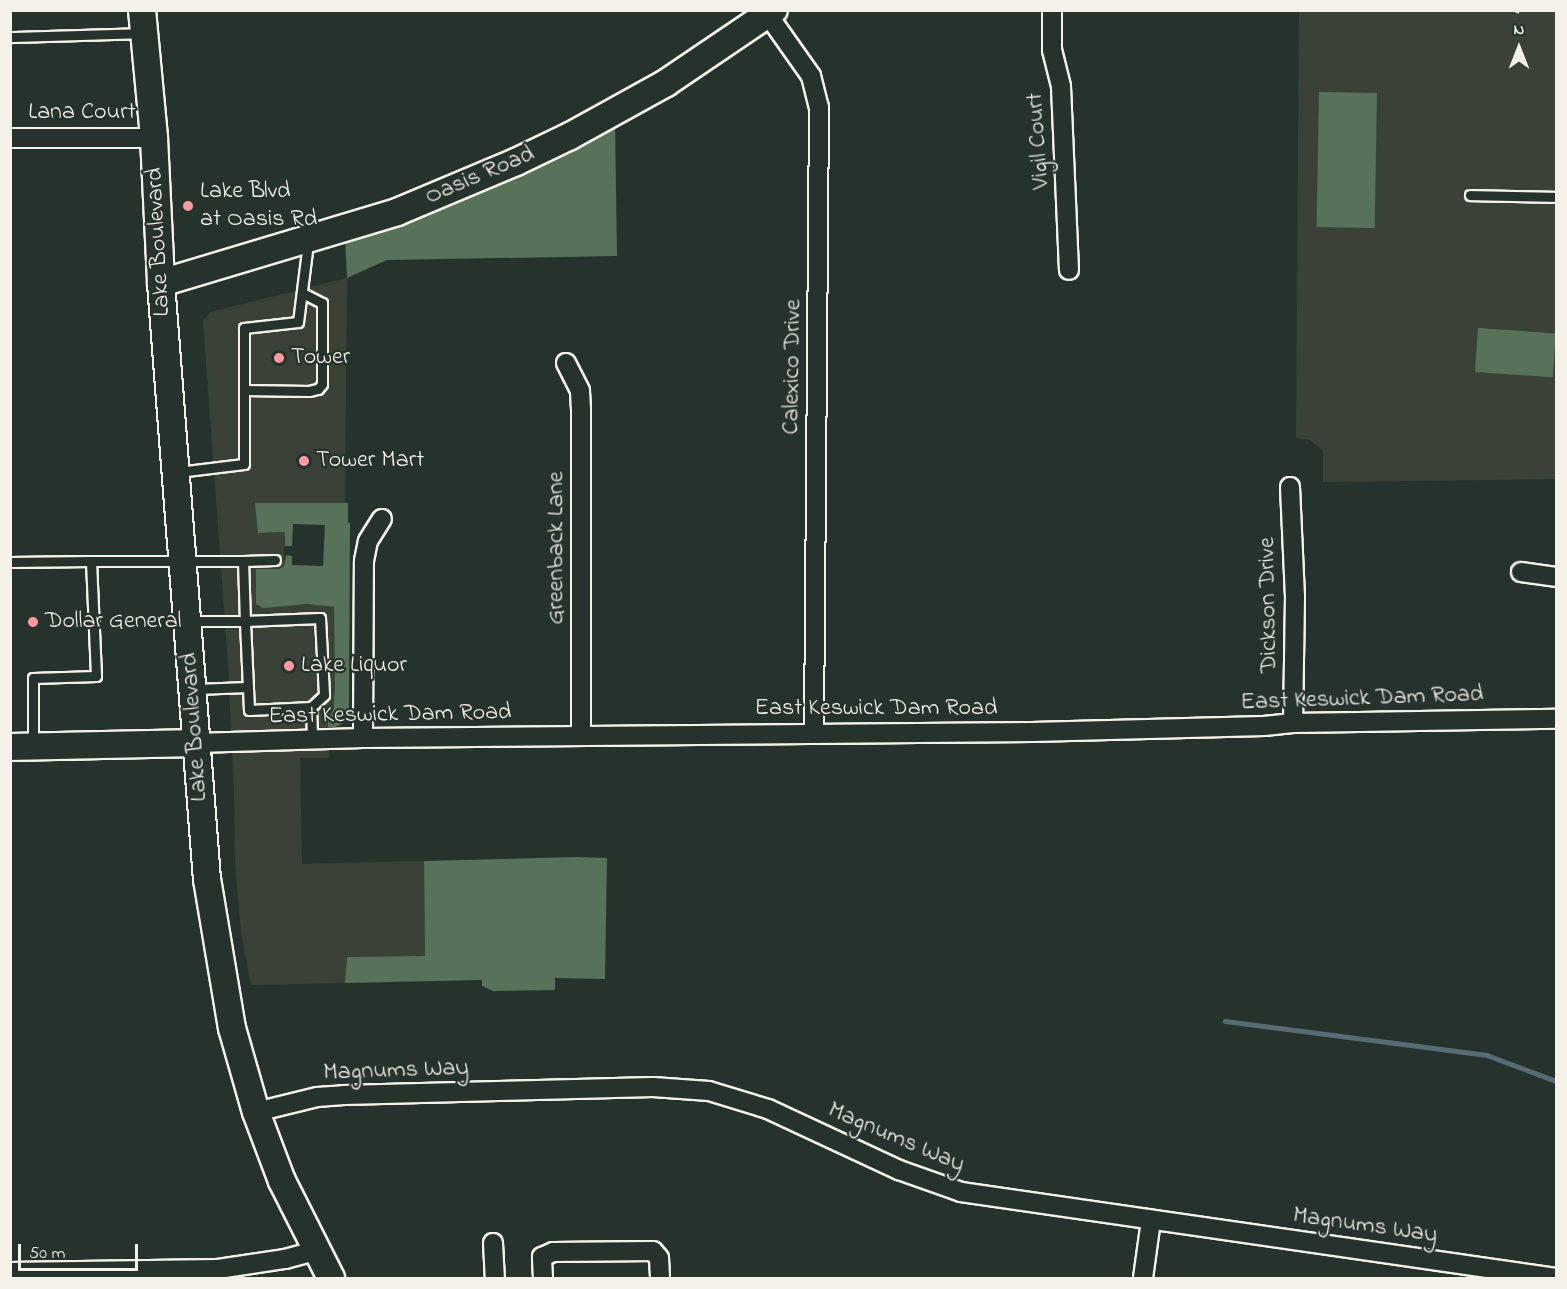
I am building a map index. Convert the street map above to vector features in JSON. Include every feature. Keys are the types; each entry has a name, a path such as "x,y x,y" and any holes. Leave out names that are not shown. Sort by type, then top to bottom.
{"main road":[{"name":"Oasis Road","path":"160,283 397,212 516,162 570,136 666,83 771,13"},
{"name":"Lake Boulevard","path":"143,22 154,138 160,283 207,879 225,997 236,1045 256,1112 282,1181 315,1251 331,1278"},
{"path":"22,747 196,743"}],"street":[{"name":"Vigil Court","path":"1052,10 1052,50 1061,87 1070,270"},
{"name":"Calexico Drive","path":"771,13 810,76 819,107 814,733"},
{"name":"Lana Court","path":"10,138 154,138"},
{"name":"Greenback Lane","path":"566,363 580,391 582,409 581,736"},
{"name":"Dickson Drive","path":"1290,487 1295,597 1293,723"},
{"path":"363,738 364,561 368,542 382,519"},
{"path":"1521,572 1557,577"},
{"name":"East Keswick Dam Road","path":"196,743 363,738 1032,732 1264,726 1293,723 1557,719"},
{"name":"Magnums Way","path":"256,1112 299,1101 344,1095 653,1087 709,1091 768,1109 899,1170 946,1188 1012,1201 1557,1278"},
{"path":"1143,1278 1151,1220"},
{"path":"493,1243 495,1278"},
{"path":"10,1272 218,1274 315,1251"},
{"path":"543,1278 542,1257 553,1252 653,1251 659,1258 660,1278"}],"lane":[{"path":"10,37 143,22"},
{"path":"1470,195 1557,197"},
{"path":"175,472 244,464 244,328 298,322 308,240"},
{"path":"244,390 309,391 318,389 322,384 322,303 302,294"},
{"path":"10,562 275,560"},
{"path":"22,747 33,678 96,676 92,561"},
{"path":"187,621 244,621 320,618 324,695 310,707 249,710 244,621 243,561"},
{"path":"192,689 248,687"},
{"path":"310,707 312,740"}],"path":[{"path":"1515,10 1520,12"}],"shaded area":[{"path":"1299,11 1556,11 1556,479 1323,482 1323,451 1310,440 1296,438"},
{"path":"347,278 345,503 256,503 258,533 285,532 284,566 279,569 256,569 257,607 307,604 334,607 335,688 333,711 328,720 329,758 300,758 302,864 424,861 425,956 347,957 345,983 251,985 241,933 235,863 228,664 203,321 211,312"}],"green space":[{"path":"1319,92 1377,93 1375,228 1317,227"},
{"path":"615,124 617,256 387,260 347,278 345,238"},
{"path":"1478,328 1556,333 1553,377 1475,372"},
{"path":"255,503 348,503 348,523 350,523 349,713 342,724 335,727 328,728 328,720 333,711 335,688 334,607 307,604 263,608 256,604 256,569 279,569 284,566 286,555 292,556 292,565 323,566 325,525 293,524 292,546 285,546 285,532 258,533"},
{"path":"607,858 605,979 555,978 555,990 493,991 482,986 482,980 345,983 347,957 425,956 424,861"}],"waterway":[{"path":"1225,1021 1487,1055 1556,1081"}],"place":[{"name":"Lake Blvd at Oasis Rd","path":"188,206"},
{"name":"Tower","path":"279,358"},
{"name":"Tower Mart","path":"304,461"},
{"name":"Dollar General","path":"33,622"},
{"name":"Lake Liquor","path":"289,666"}]}
